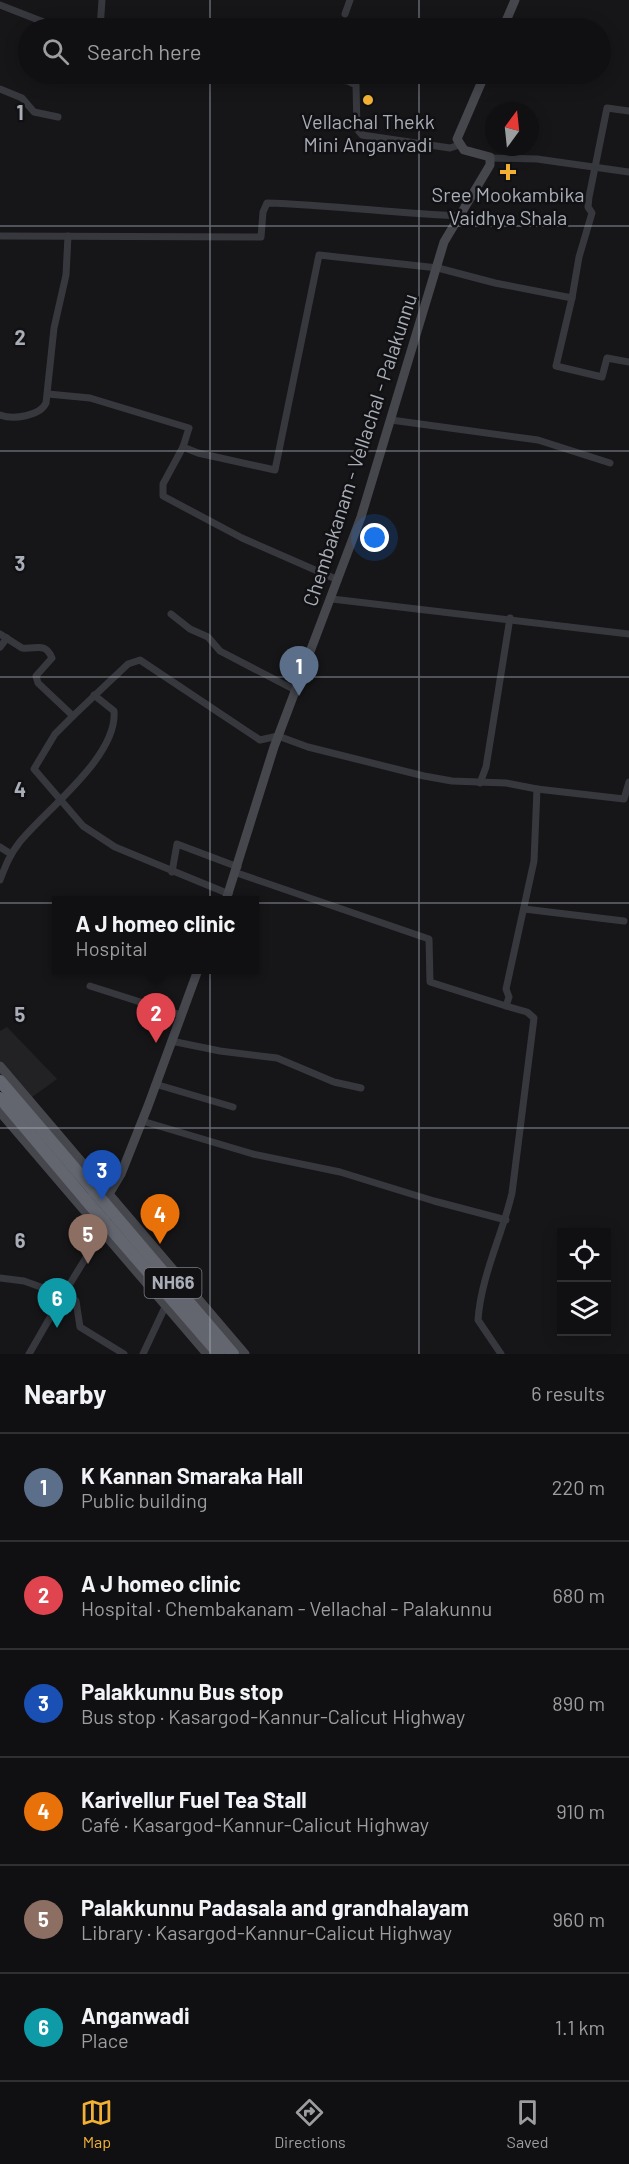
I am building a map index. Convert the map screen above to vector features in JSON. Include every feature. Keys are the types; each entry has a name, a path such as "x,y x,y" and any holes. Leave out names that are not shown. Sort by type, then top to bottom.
{"highway":[{"name":"NH66","path":"0,1081 90,1195 106,1221 219,1354"},
{"name":"NH66","path":"0,1098 90,1195"},
{"name":"NH66","path":"106,1221 233,1354"}],"main road":[{"path":"507,18 515,0"},
{"path":"480,84 459,132 459,145 464,150 491,158"},
{"name":"Chembakanam - Vellachal - Palakunnu","path":"228,896 278,736 362,517 444,242 486,173 491,158"},
{"path":"109,1194 121,1174 142,1121 196,974"},
{"path":"0,1066 245,1354"},
{"path":"0,1112 106,1221 166,1305 207,1354"}],"street":[{"path":"101,18 102,0"},
{"path":"345,14 350,0"},
{"path":"0,5 33,18"},
{"path":"354,84 356,85 357,129 362,135 450,148 459,145"},
{"path":"0,89 22,98 34,112 58,117"},
{"path":"629,111 607,108 588,207 592,213 579,257 556,366 602,377 607,358 629,362"},
{"path":"491,158 537,159 629,172"},
{"path":"0,236 261,237 263,212 267,203 343,206 393,213 459,216"},
{"path":"0,415 7,418 35,412 44,407 48,394 54,328 66,275 68,236"},
{"path":"183,447 198,453 275,470 319,255 438,268 495,284 572,298"},
{"path":"48,394 90,398 189,428 183,447 163,484 163,496 242,538 338,580"},
{"path":"391,420 538,440 610,463"},
{"path":"332,599 510,618 629,634"},
{"path":"171,614 190,629 208,637 220,651 295,690"},
{"path":"480,783 486,767 510,618"},
{"path":"0,647 3,636 22,648 37,645 46,648 52,658 36,676 38,683 73,716"},
{"path":"226,896 115,847 99,837 83,826 34,769 55,734 128,663 140,660 260,740 278,736 308,747 424,776 480,783 506,783 624,799 629,782"},
{"path":"0,880 11,854 44,816 62,800 103,748 110,735 114,711 94,695"},
{"path":"506,1006 509,997 506,989 534,861 537,789"},
{"path":"172,872 177,844 237,870 429,939 430,982 527,1012 534,1018 522,1119 506,1220 487,1276 477,1320 501,1354"},
{"path":"0,847 11,854"},
{"path":"524,909 624,921"},
{"path":"90,986 181,1015"},
{"path":"171,1041 220,1051 277,1058 334,1082 361,1088"},
{"path":"155,1084 233,1107"},
{"path":"142,1121 270,1159 340,1172 506,1220"},
{"path":"29,1354 106,1221"},
{"path":"0,1278 24,1281 76,1301 80,1326 124,1354"},
{"path":"143,1354 166,1305"}],"shaded area":[{"path":"7,1027 57,1079 21,1105 0,1080 0,1031"}],"place":[{"name":"Vellachal Thekk Mini Anganvadi","path":"368,100"},
{"name":"Sree Mookambika Vaidhya Shala","path":"508,172"},
{"name":"K Kannan Smaraka Hall","path":"299,696"},
{"name":"A J homeo clinic","path":"156,1043"},
{"name":"Palakkunnu Bus stop","path":"102,1200"},
{"name":"Karivellur Fuel Tea Stall","path":"160,1244"},
{"name":"Palakkunnu Padasala and grandhalayam","path":"88,1264"},
{"name":"Anganwadi","path":"57,1328"}]}
